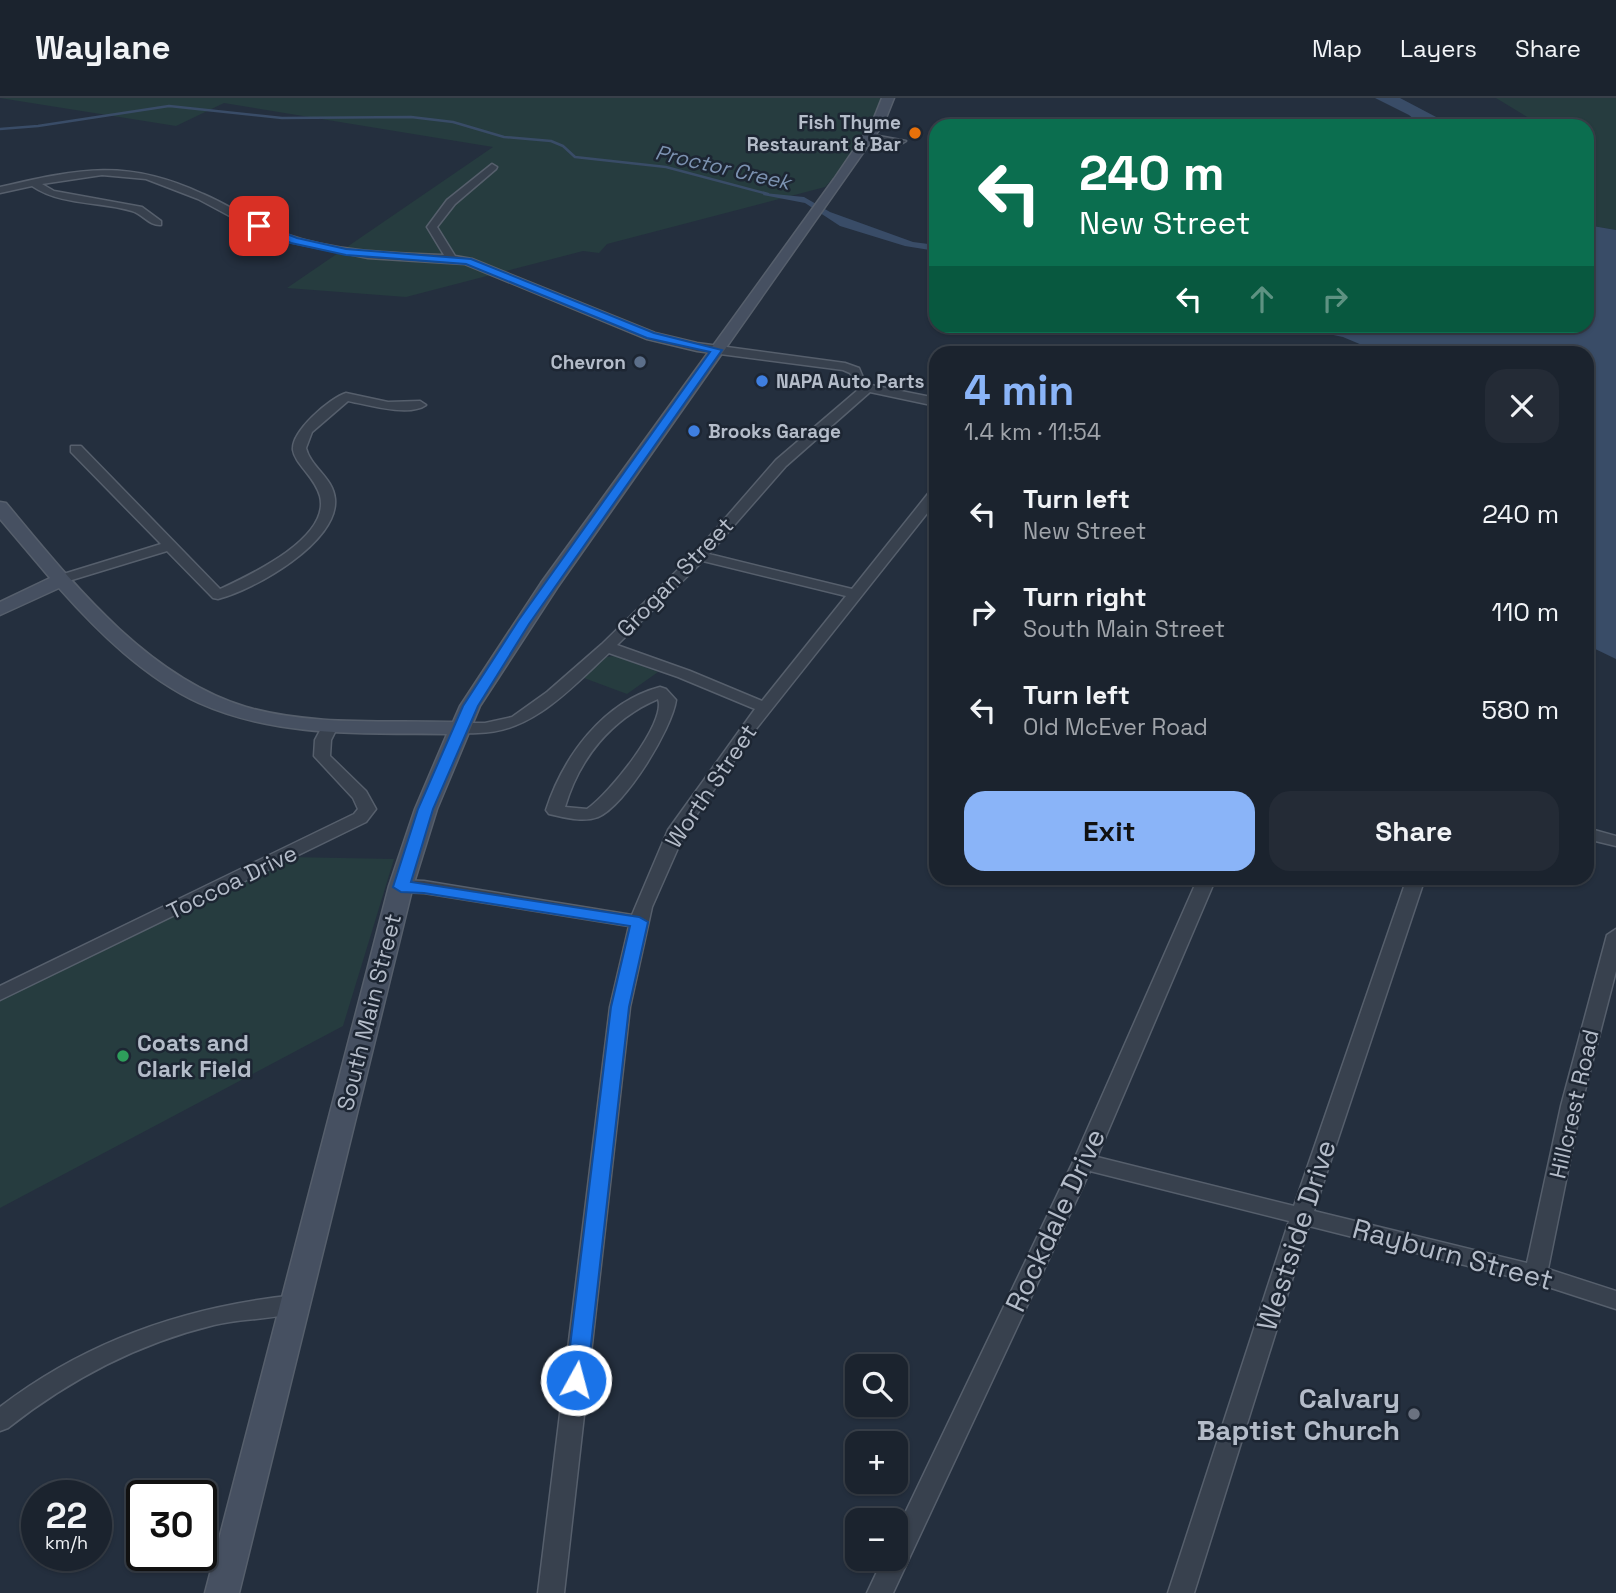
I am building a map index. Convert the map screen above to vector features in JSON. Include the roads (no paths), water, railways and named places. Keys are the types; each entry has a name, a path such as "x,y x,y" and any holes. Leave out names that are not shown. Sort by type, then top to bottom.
{"main road":[{"name":"South Main Street","path":"222,1593 401,887 426,809 470,706 518,631 868,137 885,110 888,98"},
{"path":"0,507 36,552 131,648 158,669 200,695 237,710 330,726 461,728"},
{"path":"0,609 62,579"}],"street":[{"path":"868,137 901,141"},
{"path":"452,258 432,227 451,202 492,167"},
{"path":"0,190 97,171 134,173 193,193 294,241 373,256 452,258 485,266 651,336 717,350 845,367 856,372 860,384 867,388 929,401"},
{"path":"34,183 51,194 138,209 156,223"},
{"name":"Grogan Street","path":"461,728 496,727 526,717 607,647 699,556 781,463 867,388"},
{"path":"76,449 218,595 266,572 307,542 324,517 327,498 325,489 300,449 300,441 314,424 346,397 388,406 419,405"},
{"name":"Worth Street","path":"551,1593 620,1007 639,922 652,884 677,830 750,726 929,503"},
{"path":"62,579 169,545"},
{"path":"699,556 855,594"},
{"path":"607,647 684,674 766,708"},
{"path":"660,692 668,700 667,714 634,769 603,807 588,814 555,810 565,780 588,746 631,705 660,692 684,674"},
{"name":"Toccoa Drive","path":"0,994 360,818 367,810 365,801 331,769 322,756 323,740 330,726"},
{"path":"1594,835 1616,841"},
{"name":"Rockdale Drive","path":"908,1534 1084,1161 1204,885"},
{"name":"Westside Drive","path":"1181,1593 1302,1214 1414,885"},
{"path":"401,887 424,887 639,922"},
{"name":"Hillcrest Road","path":"1536,1274 1571,1106 1616,935"},
{"name":"Rayburn Street","path":"1084,1161 1536,1274 1616,1300"},
{"path":"0,1421 32,1395 68,1373 144,1337 226,1313 296,1304"},
{"name":"Rockdale Drive","path":"880,1593 890,1571"}],"water":[{"path":"1375,98 1400,98 1439,119 1414,119"},
{"path":"763,195 804,197 830,212 913,242 929,244 929,250 905,246 840,226 805,203"},
{"path":"1594,226 1616,230 1616,659 1594,648 1594,346 1364,346 1324,333 1594,333"}],"waterway":[{"name":"Proctor Creek","path":"0,129 38,126 169,106 282,118 411,117 453,122 504,137 551,141 563,146 575,157 666,167 768,194"}],"place":[{"name":"Fish Thyme Restaurant & Bar","path":"915,133"},
{"name":"Chevron","path":"640,362"},
{"name":"NAPA Auto Parts","path":"762,381"},
{"name":"Brooks Garage","path":"694,431"},
{"name":"Coats and Clark Field","path":"123,1056"},
{"name":"Calvary Baptist Church","path":"1414,1414"}]}
